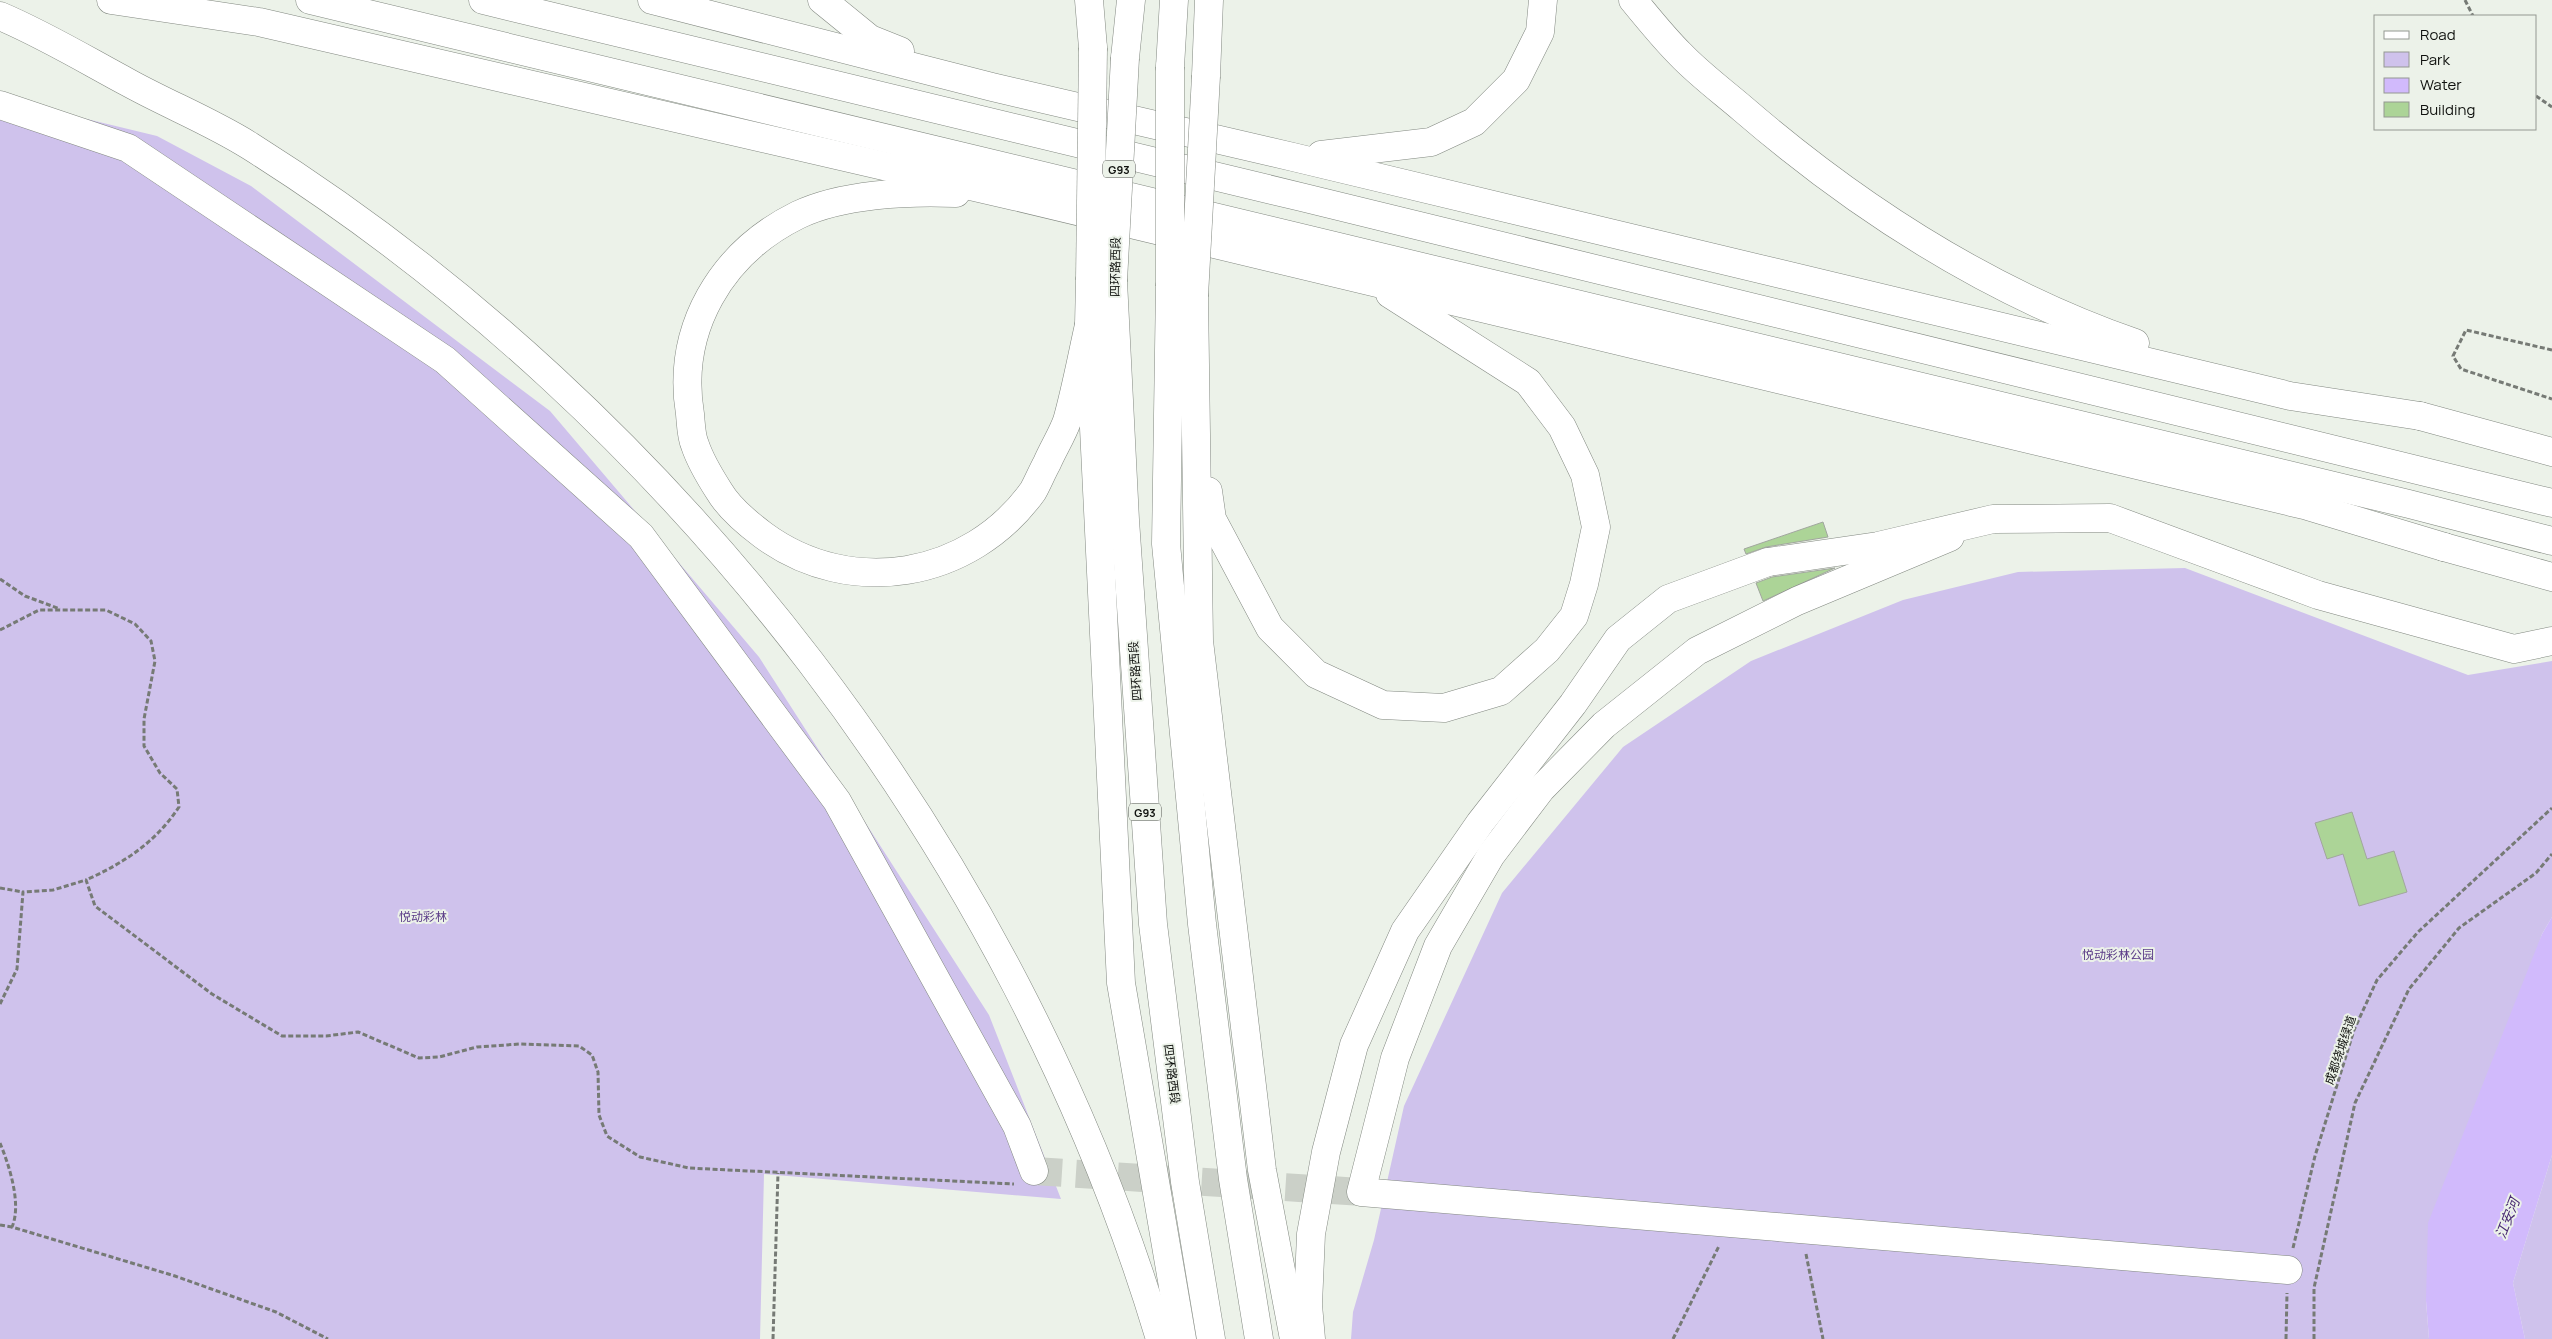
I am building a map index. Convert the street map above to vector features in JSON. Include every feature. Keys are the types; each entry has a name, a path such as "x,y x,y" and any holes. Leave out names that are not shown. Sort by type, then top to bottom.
{"main road":[{"path":"111,0 259,22 1014,196 2308,506 2552,577"},
{"path":"310,0 2409,504 2552,541"},
{"path":"483,0 1291,194 2552,503"},
{"path":"652,0 992,87 1293,157 2290,396 2420,416 2552,452"},
{"path":"822,0 870,39 992,87"},
{"path":"1014,196 936,192 889,195 841,202 800,214 761,237 724,274 700,312 688,355 687,395 694,444 720,493 748,524 785,551 829,568 867,574 904,572 944,561 979,543 1012,517 1034,489 1066,423 1089,324 1102,280 1093,48 1089,0"},
{"path":"1093,48 1096,0"},
{"name":"四环路西段","path":"1131,0 1102,280 1125,520 1153,924 1185,1182 1211,1339"},
{"path":"1174,0 1170,67 1182,291 1195,407 1212,519 1270,628 1316,674 1383,705 1444,708 1501,691 1547,650 1574,616 1584,584 1596,527 1585,475 1562,427 1528,382 1372,283"},
{"path":"1218,0 1208,13 1206,76 1182,291 1166,544 1202,924 1233,1179 1259,1339"},
{"path":"1293,157 1358,152 1431,142 1474,122 1516,80 1540,32 1543,0"},
{"path":"1633,0 1681,55 1709,80 1787,147 1889,221 1987,277 2100,331 2290,396"},
{"path":"0,16 40,32 127,83 246,144 341,207 403,252 572,396 710,541 784,628 858,728 938,844 1043,1036 1096,1154 1160,1339"},
{"path":"0,105 128,148 445,360 641,536 836,801 1017,1126 1034,1171"},
{"path":"1089,324 1121,983 1182,1339"},
{"path":"1195,407 1199,641 1262,1170 1294,1339"},
{"path":"1311,1339 1308,1305 1311,1234 1326,1152 1354,1045 1405,930 1480,823 1573,704 1618,639 1668,599 1768,562 1878,546 1993,519 2110,518 2328,598 2514,649 2552,641"},
{"path":"1993,519 1797,601 1697,651 1604,725 1541,789 1491,855 1438,946 1395,1058 1361,1192 2288,1270"}],"path":[{"path":"2465,0 2472,15"},
{"path":"2537,97 2552,107"},
{"path":"2552,350 2466,330 2453,356 2461,369 2552,399"},
{"path":"0,579 25,596 63,610"},
{"path":"0,630 39,610 106,610 135,624 151,641 155,662 144,718 144,746 160,773 177,789 180,807 168,824 141,850 109,870 86,880 53,890 23,892 0,888"},
{"name":"成都绕城绿道","path":"2286,1339 2288,1270 2315,1156 2354,1030 2377,980 2418,932 2552,808"},
{"path":"2314,1339 2314,1288 2355,1103 2409,989 2459,928 2536,873 2552,854"},
{"path":"86,880 95,906 212,994 282,1036 326,1036 358,1032 419,1058 439,1057 485,1047 520,1044 579,1046 592,1056 598,1072 599,1115 607,1136 640,1157 689,1168 1012,1185 1034,1171"},
{"path":"0,1004 17,969 23,892"},
{"path":"0,1143 11,1172 16,1218 12,1227"},
{"path":"773,1339 778,1173"},
{"path":"1673,1339 1731,1223"},
{"path":"0,1225 175,1276 276,1312 328,1339"},
{"path":"1801,1229 1823,1339"}],"green space":[{"name":"悦动彩林","path":"0,98 157,136 251,186 550,411 759,657 989,1015 1061,1199 764,1174 760,1339 0,1339"},
{"name":"悦动彩林公园","path":"2185,568 2468,675 2552,661 2552,917 2542,934 2426,1301 2429,1339 1351,1339 1353,1312 1374,1240 1404,1106 1502,893 1623,747 1751,661 1903,600 2018,572"},
{"path":"2552,1155 2552,1339 2525,1339 2513,1283"}],"water":[{"name":"江安河","path":"2552,917 2552,1155 2513,1283 2525,1339 2429,1339 2426,1301 2428,1223 2542,934"}],"building":[{"path":"1823,522 1828,537 1766,547 1746,554 1744,549"},
{"path":"1835,568 1763,601 1756,583 1772,577"},
{"path":"2352,812 2367,859 2394,851 2407,892 2359,906 2343,854 2327,859 2315,823"}],"tunnel":[{"path":"1034,1171 1361,1192"}]}
